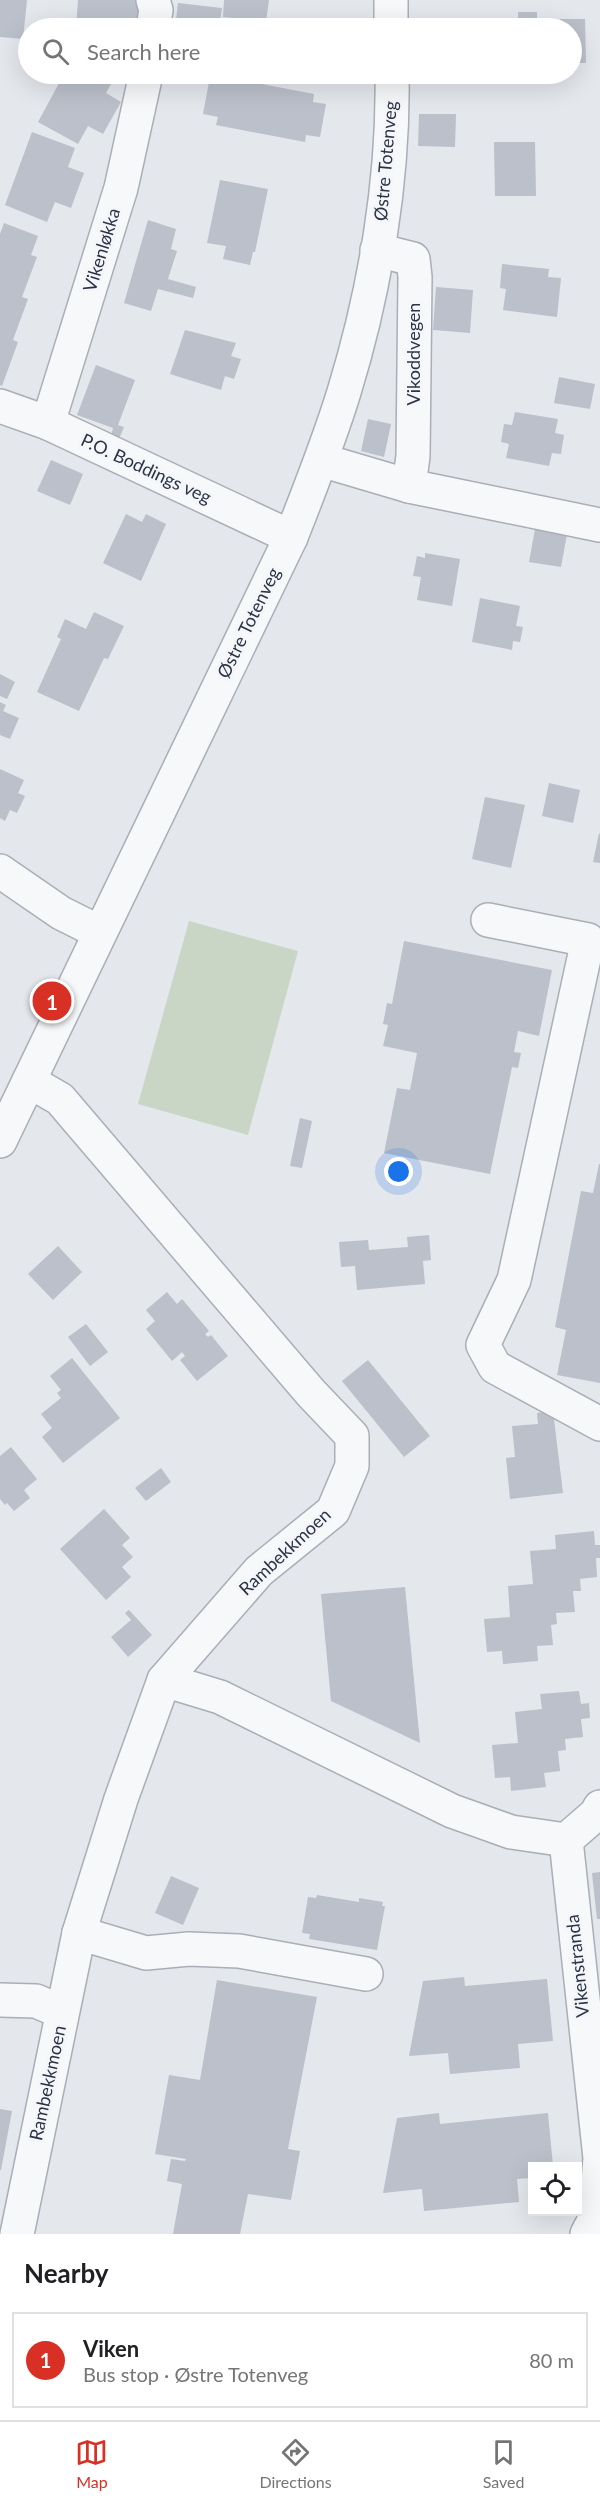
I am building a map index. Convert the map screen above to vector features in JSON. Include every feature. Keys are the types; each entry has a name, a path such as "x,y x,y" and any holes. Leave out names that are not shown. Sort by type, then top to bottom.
{"street":[{"path":"153,0 156,10 155,18"},
{"path":"391,0 391,18"},
{"name":"Østre Totenveg","path":"0,1141 291,537 321,460 345,390 377,250 387,185 392,84"},
{"name":"Vikenløkka","path":"48,423 121,188 144,85"},
{"name":"Vikoddvegen","path":"377,250 413,259 415,277 413,456 409,486"},
{"name":"P.O. Boddings veg","path":"0,406 48,423 291,537"},
{"path":"321,460 409,486 600,525"},
{"path":"0,871 61,914 99,932"},
{"path":"488,920 588,940 514,1281 483,1345 495,1367 600,1424"},
{"name":"Rambekkmoen","path":"17,2234 80,1933 121,1799 164,1680 259,1571 333,1511 352,1466 352,1436 311,1393 60,1099 29,1081"},
{"path":"164,1680 220,1697 452,1810 511,1832 566,1840 596,1814 600,1807"},
{"name":"Vikenstranda","path":"566,1840 600,2158 594,2219 587,2234"},
{"path":"80,1933 147,1953 189,1949 239,1952 366,1974"},
{"path":"0,2000 36,2001 62,2012"}],"green space":[{"path":"189,921 298,951 248,1135 138,1104"}],"building":[{"path":"0,0 27,0 25,18 18,18 18,39 0,37"},
{"path":"78,0 142,0 141,18 77,18"},
{"path":"224,0 269,0 266,18 223,17"},
{"path":"178,3 222,8 220,18 176,18"},
{"path":"518,12 537,12 537,18 518,18"},
{"path":"582,19 585,19 586,63 582,63"},
{"path":"59,84 111,84 106,93 121,102 103,134 88,126 78,144 38,122"},
{"path":"209,84 262,84 314,94 313,102 326,104 320,137 306,135 305,142 216,125 218,117 203,114"},
{"path":"419,114 456,114 455,147 418,146"},
{"path":"32,132 75,148 68,167 84,173 71,208 55,202 47,222 5,205"},
{"path":"494,142 535,142 536,196 495,196"},
{"path":"220,180 268,189 255,252 253,252 250,265 223,259 226,246 207,243"},
{"path":"148,220 176,229 171,249 177,251 168,279 196,287 193,298 158,289 151,311 124,303"},
{"path":"4,223 38,236 31,255 37,257 22,297 28,299 13,340 18,342 2,386 0,385 0,234"},
{"path":"502,264 549,269 548,277 561,278 557,317 503,310 506,289 500,288"},
{"path":"436,287 473,290 470,333 433,330"},
{"path":"185,330 236,343 231,356 241,359 234,379 225,376 221,390 170,374"},
{"path":"96,365 135,380 118,425 124,427 119,439 111,436 113,428 77,415"},
{"path":"559,377 595,384 590,409 554,403"},
{"path":"515,412 558,419 555,433 564,435 561,454 552,453 549,466 506,458 509,444 501,442 504,424 512,425"},
{"path":"368,419 391,424 384,457 361,451"},
{"path":"51,460 83,474 70,505 37,491"},
{"path":"126,514 142,522 146,514 166,524 141,581 103,563"},
{"path":"535,529 567,534 561,567 529,562"},
{"path":"425,553 460,559 452,606 417,600 421,577 413,576 417,556 425,558"},
{"path":"480,598 520,606 516,626 523,627 520,642 513,641 512,650 472,642"},
{"path":"94,612 124,626 108,659 104,658 79,711 37,692 61,639 57,637 65,619 86,629"},
{"path":"0,674 15,682 7,699 0,696"},
{"path":"0,702 6,705 3,711 19,718 10,739 0,735"},
{"path":"0,769 24,780 18,793 25,796 17,813 10,810 5,821 0,818"},
{"path":"549,783 580,790 573,823 542,816"},
{"path":"485,797 525,805 511,868 472,859"},
{"path":"600,834 600,863 593,862"},
{"path":"404,941 552,970 539,1036 518,1031 514,1052 521,1053 518,1068 512,1067 490,1174 384,1153 397,1088 410,1090 417,1053 383,1046 388,1025 383,1024 387,1003 392,1004"},
{"path":"300,1118 312,1121 302,1168 290,1166"},
{"path":"599,1164 600,1383 557,1375 566,1330 555,1327 581,1191 593,1193"},
{"path":"429,1235 431,1260 423,1261 425,1284 357,1290 355,1266 341,1267 339,1242 368,1240 369,1250 408,1247 407,1237"},
{"path":"58,1246 82,1272 53,1300 28,1274"},
{"path":"167,1292 177,1304 182,1299 209,1331 205,1334 208,1337 211,1335 228,1356 197,1381 180,1360 185,1356 182,1352 172,1361 146,1329 155,1321 146,1310"},
{"path":"86,1324 108,1352 90,1366 68,1337"},
{"path":"72,1358 120,1418 63,1463 42,1437 52,1428 41,1414 61,1398 57,1393 61,1390 50,1376"},
{"path":"368,1360 430,1436 404,1457 342,1381"},
{"path":"553,1411 563,1493 510,1499 506,1458 515,1457 512,1426 538,1424 537,1413"},
{"path":"11,1447 37,1479 24,1490 30,1498 14,1511 0,1499 0,1456"},
{"path":"161,1468 171,1482 146,1501 135,1488"},
{"path":"104,1509 130,1538 122,1545 133,1557 122,1567 131,1577 106,1600 60,1549"},
{"path":"594,1531 595,1545 600,1545 600,1558 596,1558 597,1577 580,1579 581,1591 573,1591 575,1612 556,1613 557,1624 551,1625 553,1645 537,1646 538,1661 503,1664 502,1651 487,1652 484,1619 510,1617 508,1586 533,1584 530,1551 556,1549 555,1535"},
{"path":"405,1587 420,1743 331,1701 321,1594"},
{"path":"129,1610 152,1635 128,1657 111,1637 131,1620 125,1613"},
{"path":"579,1691 581,1704 589,1703 590,1718 581,1719 583,1737 565,1739 566,1750 558,1751 560,1771 544,1773 546,1787 511,1791 510,1777 495,1778 492,1745 518,1743 515,1712 542,1709 540,1694"},
{"path":"600,1872 600,1919 597,1919 592,1873"},
{"path":"171,1876 199,1888 183,1925 155,1913"},
{"path":"317,1895 359,1902 359,1898 383,1902 382,1906 385,1906 377,1950 309,1939 310,1934 302,1933 308,1897 316,1898"},
{"path":"464,1977 465,1986 547,1979 553,2041 518,2044 520,2068 450,2074 448,2053 409,2056 423,1981"},
{"path":"217,1980 317,1997 288,2149 300,2151 291,2200 248,2194 240,2234 173,2234 182,2184 167,2181 171,2159 185,2161 186,2159 155,2154 169,2075 200,2080"},
{"path":"0,2109 12,2111 1,2170 0,2170"},
{"path":"439,2113 440,2124 548,2113 553,2162 528,2162 528,2178 517,2179 519,2202 424,2211 422,2189 383,2193 397,2118"}],"place":[{"name":"Viken","path":"52,1001"}]}
